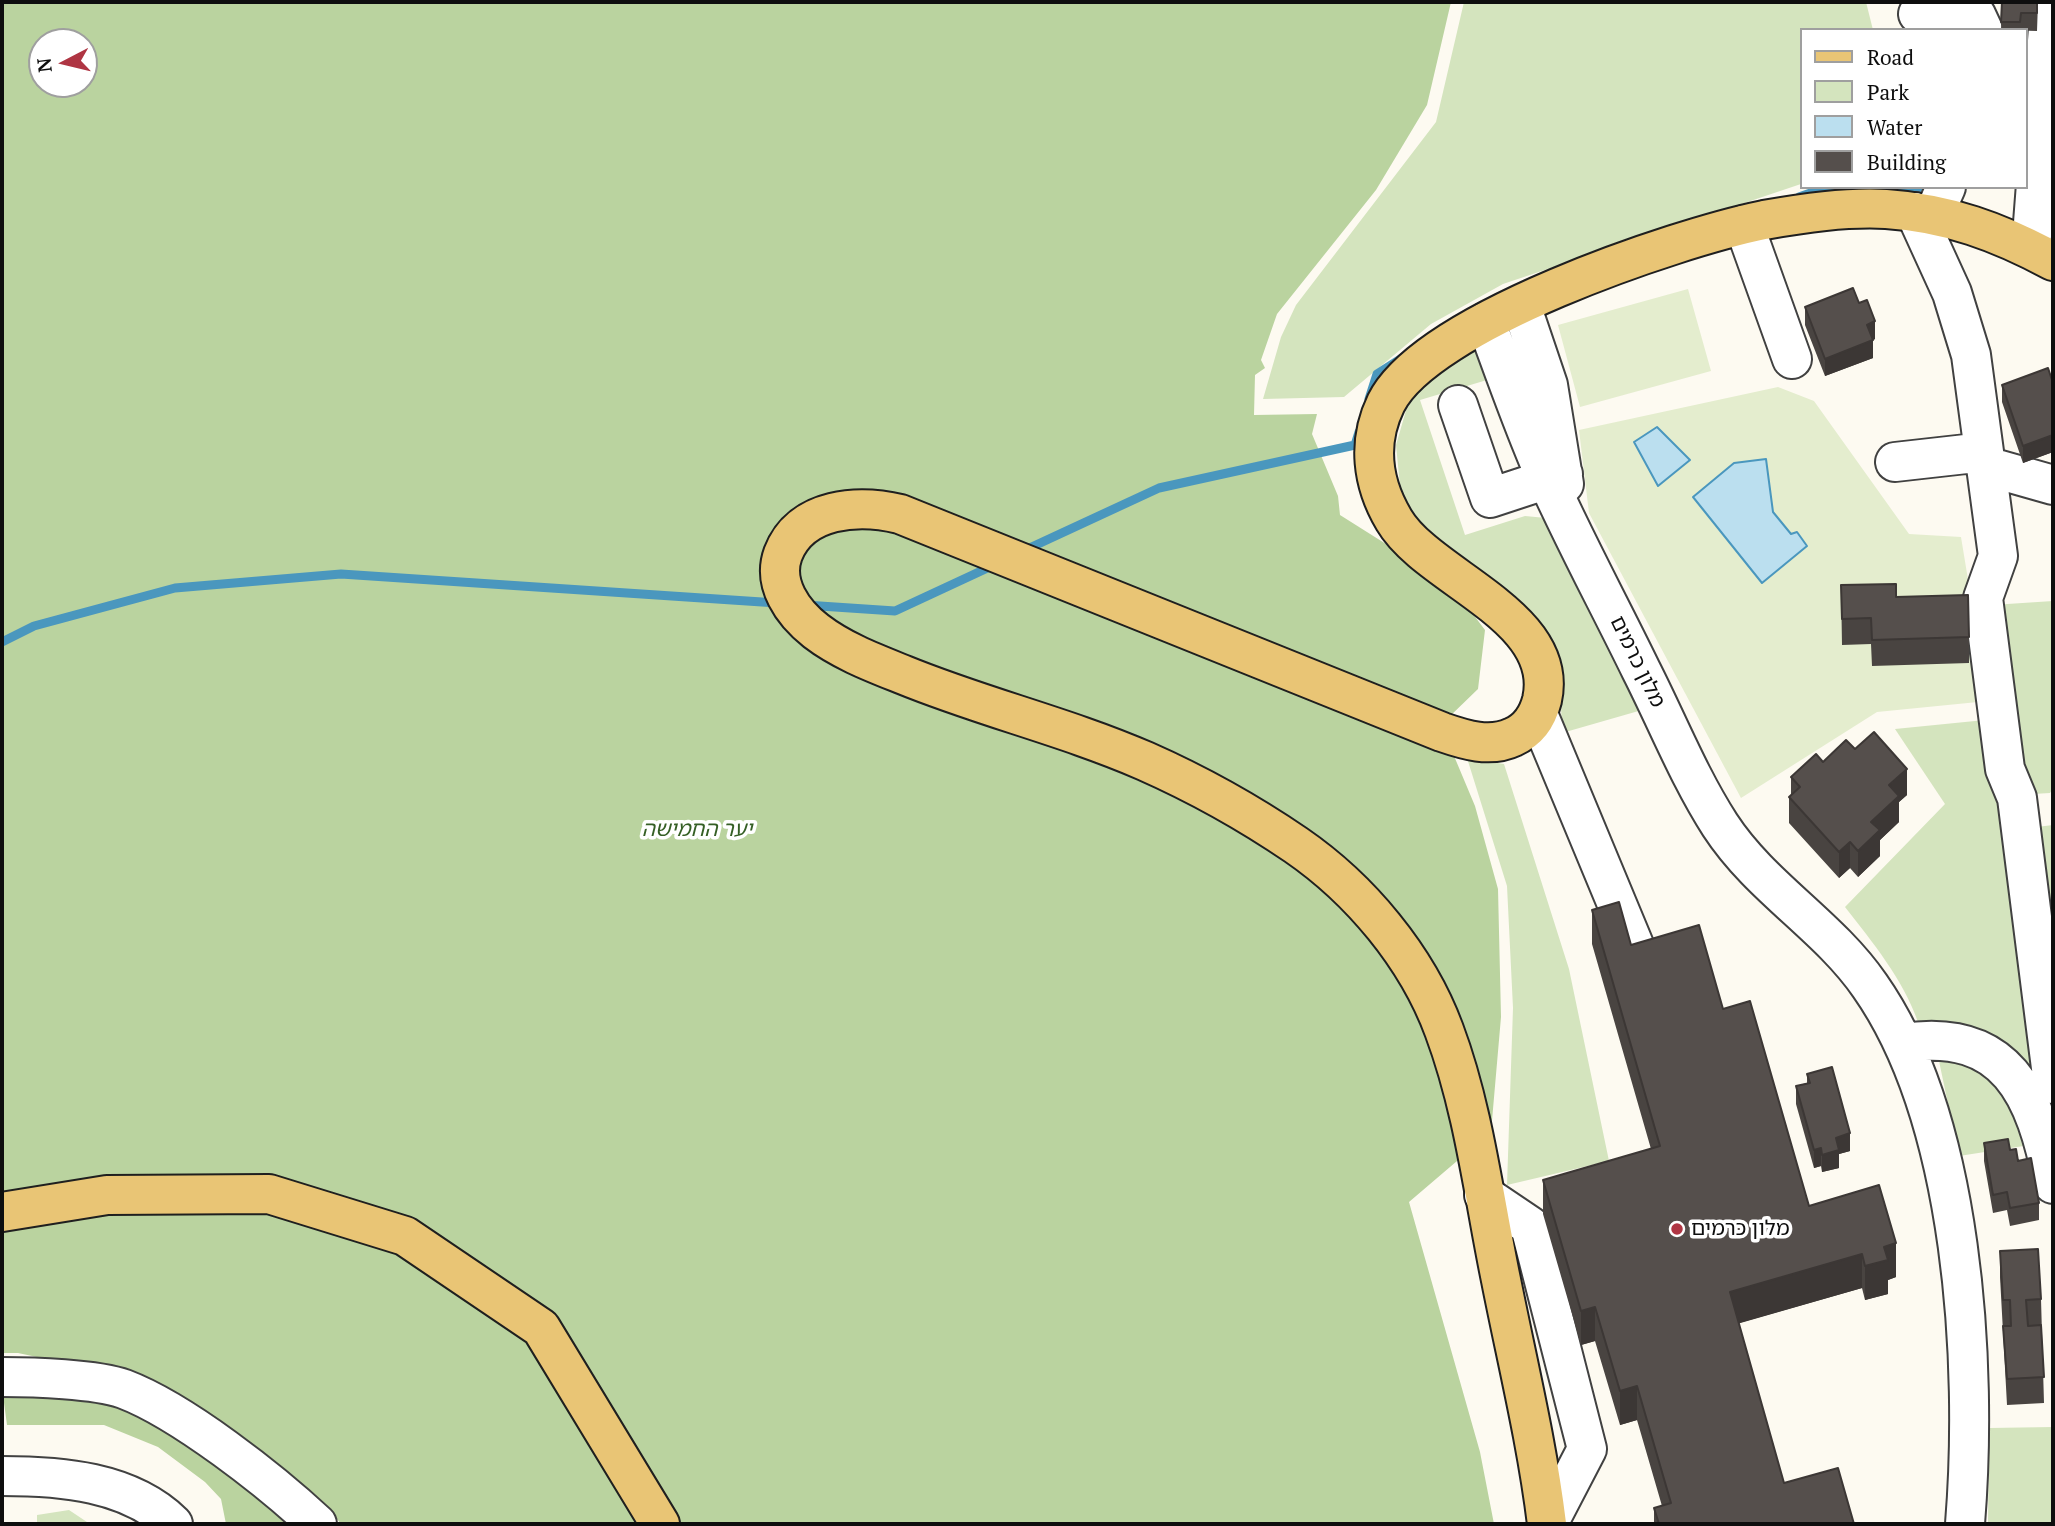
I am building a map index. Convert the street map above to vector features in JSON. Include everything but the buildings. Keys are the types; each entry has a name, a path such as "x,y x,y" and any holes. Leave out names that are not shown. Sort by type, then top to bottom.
{"main road":[{"path":"1548,1524 1469,1117 1444,1029 1408,958 1358,896 1298,846 1223,799 1143,760 975,703 841,647 816,631 796,611 782,589 780,564 792,537 816,518 844,510 888,511 911,517 1469,741 1492,743 1512,738 1527,728 1538,714 1543,696 1542,675 1535,653 1521,630 1499,607 1415,546 1396,523 1383,500 1375,475 1373,450 1387,402 1402,380 1422,360 1447,342 1521,305 1636,258 1744,225 1834,210 1932,204 2042,255"},
{"path":"2,1212 107,1195 269,1194 405,1236 541,1328 660,1524"}],"street":[{"path":"2042,255 2050,2"},
{"path":"1918,14 1962,10 1976,15 1982,28"},
{"path":"1932,204 1971,355 1998,556 1983,598 2005,769 2017,798 2053,1084"},
{"path":"1744,225 1792,359"},
{"name":"מלון כרמים","path":"1521,305 1548,384 1555,477"},
{"name":"מלון כרמים","path":"1486,321 1555,477 1566,517 1718,823 1761,876 1854,964 1885,1009 1903,1043 1932,1119 1957,1253 1969,1391 1965,1524"},
{"path":"1458,405 1490,498 1555,477"},
{"path":"1895,462 1985,459 2053,485"},
{"path":"1538,714 1639,957"},
{"path":"1903,1043 1928,1040 1962,1042 1983,1050 2003,1064 2024,1095 2053,1176"},
{"path":"1484,1195 1530,1226 1587,1449 1548,1524"},
{"path":"2,1377 39,1377 123,1389 190,1425 292,1500 317,1524"},
{"path":"2,1476 40,1476 95,1484 139,1500 173,1524"}],"green space":[{"name":"יער החמישה","path":"2,2 1451,2 1427,105 1376,190 1277,314 1261,360 1265,368 1255,375 1254,415 1317,414 1312,434 1338,496 1340,515 1451,585 1485,630 1478,689 1447,719 1449,744 1475,806 1498,889 1501,1017 1491,1132 1409,1202 1480,1452 1494,1524 341,1524 325,1504 242,1441 98,1370 18,1353 2,1353"},
{"path":"1464,2 1866,2 1872,28 1800,28 1800,184 1503,284 1431,324 1344,397 1263,399 1281,337 1296,305 1436,122"},
{"path":"1688,289 1711,371 1580,407 1558,325"},
{"path":"1477,348 1487,380 1420,400 1465,535 1525,516 1546,518 1642,710 1562,733 1559,653 1540,621 1430,532 1409,510 1400,486 1396,445 1407,407 1423,386"},
{"path":"1778,387 1814,401 1909,534 1961,537 1988,701 1877,712 1741,798 1589,513 1579,430"},
{"path":"2053,601 2053,788 2050,793 2033,794 2016,764 1992,605"},
{"path":"1985,720 2012,830 2053,825 2053,1116 2036,1076 2021,1059 1980,1036 1950,1027 1918,1022 1896,976 1845,907 1945,804 1895,729"},
{"path":"1467,758 1504,764 1569,969 1609,1161 1507,1185 1513,1008 1507,886"},
{"path":"1944,1057 1991,1071 2030,1145 1959,1156 1939,1061"},
{"path":"2,1388 123,1404 176,1430 297,1524 226,1524 221,1499 205,1482 158,1447 104,1425 7,1425"},
{"path":"2053,1427 2053,1524 1988,1524 1989,1428"},
{"path":"69,1510 90,1524 37,1524 37,1515"}],"water":[{"path":"1657,427 1690,460 1658,486 1634,442"},
{"path":"1766,459 1773,512 1791,534 1797,532 1807,546 1762,583 1693,497 1734,463"}],"waterway":[{"path":"1875,190 1915,189 1933,196"},
{"path":"1799,197 1819,190 1857,190"},
{"path":"1369,399 1377,374 1402,358"},
{"path":"1023,551 1159,488 1355,445 1359,432"},
{"path":"805,605 895,611 994,565"},
{"path":"2,642 34,626 175,588 341,574 777,603"}],"place":[{"name":"מלון כרמים","path":"1677,1229"}]}
